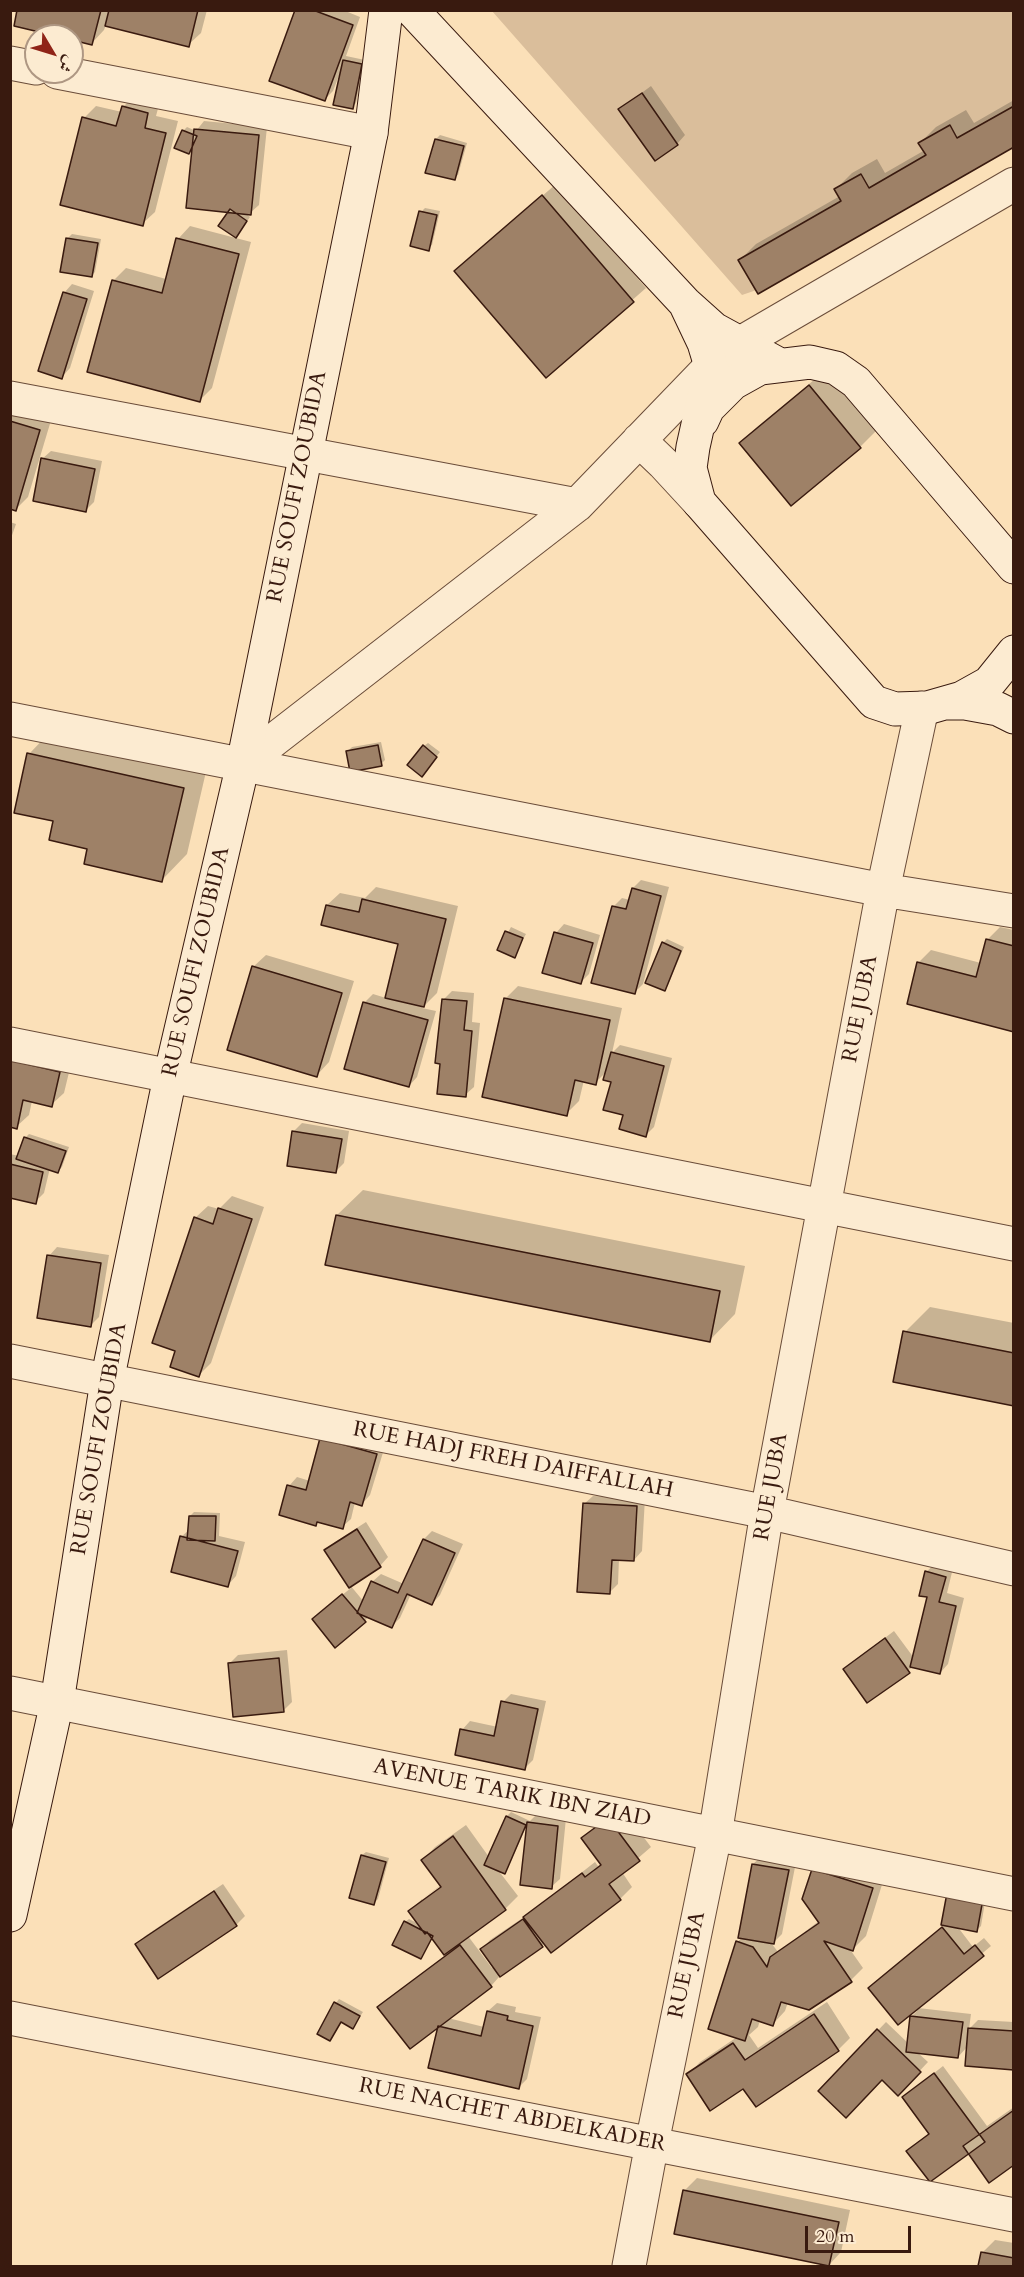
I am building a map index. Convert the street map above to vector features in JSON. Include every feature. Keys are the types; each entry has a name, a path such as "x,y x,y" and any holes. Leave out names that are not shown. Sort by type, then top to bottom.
{"street":[{"name":"RUE SOUFI ZOUBIDA","path":"10,1915 57,1702 107,1381 170,1077 243,765 371,133 386,10"},
{"path":"412,10 685,303 714,329 780,365"},
{"path":"84,77 371,133"},
{"path":"243,765 577,505 711,366 740,344 1014,183"},
{"path":"685,303 704,343 711,366 690,468 699,502"},
{"path":"698,430 708,408 733,383 760,368 810,362 836,368 856,382 1014,567"},
{"path":"10,398 577,505"},
{"path":"639,440 699,502 874,702 895,709 966,703 998,709 1014,717"},
{"path":"933,705 962,698 989,683 1014,652"},
{"name":"RUE JUBA","path":"629,2266 715,1834 767,1512 883,890 933,705"},
{"path":"10,719 883,890 1014,910"},
{"path":"10,1044 1014,1244"},
{"name":"RUE HADJ FREH DAIFFALLAH","path":"10,1361 767,1512 1014,1569"},
{"name":"AVENUE TARIK IBN ZIAD","path":"10,1693 1014,1894"},
{"name":"RUE NACHET ABDELKADER","path":"10,2018 1014,2215"}],"shaded area":[{"path":"492,11 1013,11 1013,144 795,267 780,282 742,295"}],"building":[{"path":"17,10 101,10 92,45 84,43 84,24 24,24 24,28 14,26"},
{"path":"109,10 198,10 189,47 105,26"},
{"path":"295,10 313,10 353,25 325,101 269,81"},
{"path":"343,60 362,64 353,109 333,105"},
{"path":"642,93 678,145 655,161 618,109"},
{"path":"122,106 148,113 145,128 166,133 143,226 60,205 82,117 116,126"},
{"path":"1014,106 1014,147 758,294 738,260 841,201 834,189 861,174 869,188 926,155 918,143 950,125 957,138"},
{"path":"194,129 259,135 251,215 186,208"},
{"path":"182,130 197,136 189,154 174,148"},
{"path":"435,139 464,146 455,180 425,173"},
{"path":"542,195 634,302 546,378 454,271"},
{"path":"230,209 247,221 236,238 218,226"},
{"path":"419,211 437,215 429,251 410,246"},
{"path":"66,238 98,243 92,277 60,272"},
{"path":"176,238 239,254 200,402 87,372 112,280 162,293"},
{"path":"63,292 87,299 62,379 38,371"},
{"path":"809,385 861,448 791,506 739,443"},
{"path":"10,421 40,430 16,511 10,509"},
{"path":"41,458 95,469 86,512 33,501"},
{"path":"378,745 382,766 350,772 346,751"},
{"path":"423,745 437,757 422,777 407,765"},
{"path":"27,753 184,788 162,882 84,864 87,849 49,840 53,821 14,813"},
{"path":"632,888 661,896 635,994 591,983 612,906 626,909"},
{"path":"362,899 446,919 424,1007 385,998 398,944 321,925 326,905 359,912"},
{"path":"505,931 523,938 515,958 497,950"},
{"path":"554,932 593,943 581,984 542,973"},
{"path":"986,939 1014,946 1014,1032 907,1004 917,962 976,977"},
{"path":"662,942 681,951 665,991 645,983"},
{"path":"252,966 342,993 317,1077 227,1050"},
{"path":"504,998 610,1020 596,1085 575,1080 567,1116 482,1097"},
{"path":"442,999 467,1001 464,1030 472,1031 466,1097 437,1094 440,1064 435,1063"},
{"path":"363,1002 428,1020 409,1087 344,1069"},
{"path":"611,1052 664,1066 646,1137 619,1129 623,1115 603,1110 611,1082 603,1080"},
{"path":"10,1060 60,1072 52,1107 23,1100 17,1129 10,1127"},
{"path":"292,1131 342,1139 336,1173 287,1166"},
{"path":"24,1137 66,1151 58,1173 16,1159"},
{"path":"10,1164 43,1172 36,1204 10,1198"},
{"path":"218,1208 252,1219 199,1377 170,1367 175,1351 152,1343 194,1217 213,1224"},
{"path":"336,1215 720,1291 710,1342 325,1265"},
{"path":"47,1255 101,1263 91,1327 37,1318"},
{"path":"903,1331 1014,1353 1014,1406 893,1382"},
{"path":"320,1438 377,1454 362,1506 350,1502 343,1529 317,1522 316,1526 279,1515 287,1485 306,1490"},
{"path":"583,1503 637,1506 634,1561 612,1560 610,1594 577,1592"},
{"path":"189,1516 216,1516 215,1541 187,1540"},
{"path":"357,1529 381,1567 349,1588 324,1550"},
{"path":"180,1536 238,1551 228,1587 171,1572"},
{"path":"423,1539 455,1553 432,1605 407,1594 392,1628 357,1613 371,1581 398,1593"},
{"path":"925,1571 946,1577 939,1602 956,1606 940,1674 910,1667 927,1597 919,1596"},
{"path":"342,1594 366,1622 335,1648 312,1619"},
{"path":"885,1638 910,1673 867,1703 843,1669"},
{"path":"279,1658 284,1712 233,1717 228,1663"},
{"path":"501,1701 538,1709 525,1770 455,1755 460,1729 494,1736"},
{"path":"506,1816 526,1825 505,1874 484,1865"},
{"path":"608,1818 640,1861 609,1884 621,1900 551,1953 523,1917 582,1873 585,1877 601,1865 581,1838"},
{"path":"527,1822 558,1826 552,1889 520,1885"},
{"path":"453,1836 506,1910 444,1955 408,1911 441,1887 421,1860"},
{"path":"361,1855 386,1862 374,1905 349,1898"},
{"path":"752,1864 789,1870 774,1944 738,1938"},
{"path":"812,1869 873,1888 853,1951 824,1941 852,1982 809,2010 781,2002 773,2026 752,2019 745,2041 708,2029 736,1941 753,1947 767,1967 770,1957 819,1923 802,1899"},
{"path":"214,1891 237,1926 158,1979 135,1944"},
{"path":"947,1893 983,1899 977,1932 941,1925"},
{"path":"523,1919 543,1947 500,1977 480,1949"},
{"path":"404,1921 433,1936 421,1959 392,1945"},
{"path":"942,1927 964,1954 975,1945 984,1956 898,2025 868,1988"},
{"path":"460,1945 492,1987 410,2049 377,2007"},
{"path":"334,2002 360,2016 353,2029 341,2022 330,2041 317,2034"},
{"path":"487,2011 508,2016 507,2020 533,2026 519,2089 428,2068 438,2026 481,2036"},
{"path":"814,2014 839,2051 756,2107 743,2089 710,2111 686,2074 733,2043 745,2060"},
{"path":"910,2016 963,2022 958,2058 906,2052"},
{"path":"968,2028 1014,2031 1014,2070 965,2066"},
{"path":"877,2029 921,2072 898,2096 882,2080 846,2118 818,2091"},
{"path":"934,2073 985,2142 930,2182 906,2151 929,2134 902,2097"},
{"path":"1014,2110 1014,2165 989,2183 963,2146"},
{"path":"683,2190 839,2222 829,2266 674,2234"},
{"path":"981,2252 1014,2258 1014,2266 978,2266"}]}
